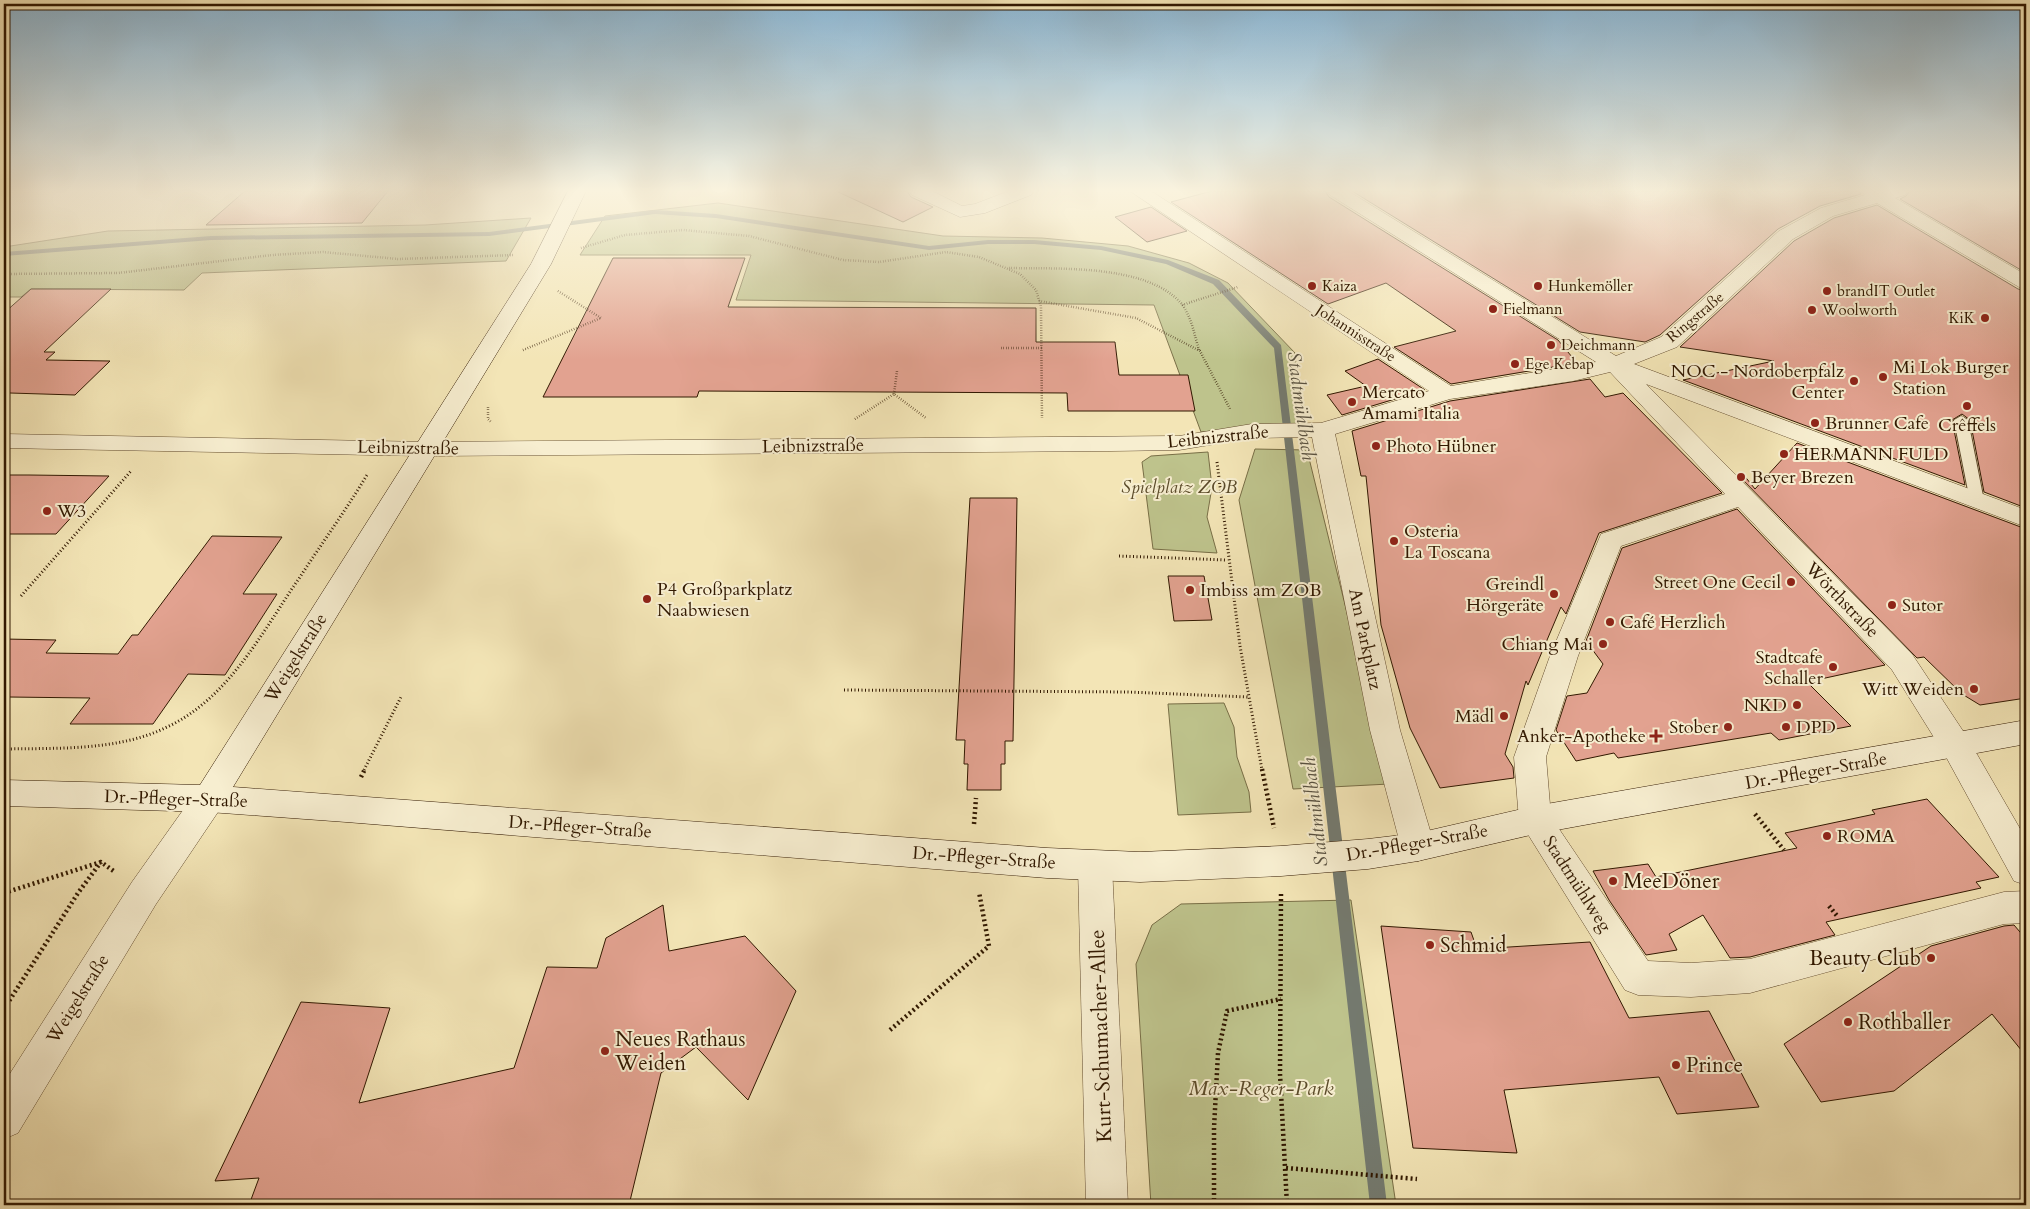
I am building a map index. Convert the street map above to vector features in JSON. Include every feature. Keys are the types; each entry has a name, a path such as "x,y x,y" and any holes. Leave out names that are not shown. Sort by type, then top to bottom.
{"street":[{"name":"Weigelstraße","path":"4,1119 144,893 209,800 550,247"},
{"name":"Johannisstraße","path":"1225,247 1447,393"},
{"path":"1427,247 1614,364 2026,519"},
{"name":"Ringstraße","path":"1614,364 1669,342 1772,247"},
{"path":"1965,247 2026,283"},
{"name":"Leibnizstraße","path":"4,441 427,449 1179,443 1239,433 1308,430 1447,393 1573,374 1614,364"},
{"name":"Wörthstraße","path":"1614,364 1902,662 1956,746 2026,870"},
{"name":"Am Parkplatz","path":"1308,430 1384,730 1418,847"},
{"name":"Stadtmühlweg","path":"1742,498 1610,540 1564,656 1530,757 1535,820 1638,978 1691,980 1750,976 2004,908 2026,907"},
{"name":"Dr.-Pfleger-Straße","path":"4,793 209,800 346,808 1094,866 1281,862 1368,854 1418,847 1535,820 2026,732"},
{"name":"Kurt-Schumacher-Allee","path":"1094,866 1107,1205"}],"lane":[{"path":"1961,420 1977,501"}],"path":[{"path":"794,247 843,260 879,262 946,252 979,258 1020,274 1036,290 1042,306 1042,444"},
{"path":"4,274 118,274 323,252 398,258 517,255"},
{"path":"1008,268 1076,269 1144,280 1167,291 1182,305 1189,316 1200,351 1231,411 1239,433 1216,455 1227,560 1248,697 1281,862 1280,1074 1287,1205"},
{"path":"1182,305 1234,289"},
{"path":"522,350 601,318 557,291"},
{"path":"1039,301 1136,318 1200,351"},
{"path":"1000,348 1042,348"},
{"path":"894,394 897,371"},
{"path":"894,394 933,422"},
{"path":"848,423 894,394"},
{"path":"492,400 488,415 494,425"},
{"path":"21,596 154,444"},
{"path":"4,749 72,748 132,740 165,729 187,717 206,703 223,685 253,645 369,471"},
{"path":"1119,556 1227,560"},
{"path":"844,690 1128,692 1248,697"},
{"path":"346,808 401,697"},
{"path":"1732,786 1784,850"},
{"path":"890,1030 989,946 972,857 976,798"},
{"path":"101,862 144,893"},
{"path":"4,893 101,862"},
{"path":"4,1009 78,893 101,862"},
{"path":"1214,1205 1214,1128 1218,1053 1227,1011 1281,999"},
{"path":"1286,1168 1417,1180"}],"green space":[{"path":"4,247 514,247 506,261 202,273 184,290 31,289 21,297 4,297"},
{"path":"585,247 1133,247 1189,263 1228,283 1295,353 1301,425 1201,432 1154,305 736,300 751,255 580,255"},
{"path":"1255,449 1307,450 1389,784 1293,789 1239,500"},
{"name":"Spielplatz ZOB","path":"1208,452 1212,487 1207,517 1217,553 1153,549 1142,462 1151,456"},
{"path":"1224,703 1234,727 1237,757 1249,792 1251,812 1178,815 1168,704"},
{"name":"Max-Reger-Park","path":"1351,900 1396,1205 1151,1205 1136,964 1152,925 1181,904"}],"building":[{"path":"1241,247 1410,247 1558,340 1577,363 1451,384 1394,347 1456,331 1386,283 1328,304"},
{"path":"1443,247 1757,247 1660,335 1645,342 1580,332"},
{"name":"NOC - Nordoberpfalz Center","path":"1787,247 1948,247 2018,289 2026,291 2026,508 1984,492 1970,420 1962,414 1952,420 1965,485 1683,380 1774,361 1680,347"},
{"path":"1982,247 2026,247 2026,273"},
{"path":"613,258 745,258 728,307 1036,308 1036,342 1115,342 1119,375 1188,375 1195,411 1068,411 1067,393 699,391 697,397 543,397"},
{"path":"31,289 111,289 44,352 55,352 46,360 110,361 75,395 10,393 4,399 4,313"},
{"path":"1378,359 1425,390 1342,415 1327,395 1366,386 1345,371"},
{"path":"1590,379 1605,397 1623,393 1722,493 1599,533 1566,614 1561,607 1528,685 1526,681 1505,754 1513,767 1514,778 1440,788 1410,728 1381,625 1366,476 1361,476 1352,431 1450,401"},
{"path":"1797,443 2026,529 2026,698 1980,705 1962,694 1924,657 1917,658 1737,474 1743,474 1755,489"},
{"name":"W3","path":"4,475 109,476 56,534 4,534"},
{"path":"970,498 1017,498 1013,741 1005,741 1005,764 1001,764 1001,790 967,790 968,764 964,764 965,740 956,740"},
{"path":"1737,509 1885,665 1807,682 1851,726 1779,740 1771,733 1618,758 1614,753 1576,761 1556,730 1567,696 1587,693 1603,664 1586,641 1622,548"},
{"path":"212,536 282,537 243,594 277,594 225,675 188,674 153,724 70,724 90,698 9,697 4,704 4,639 56,640 46,653 118,654 132,635 138,635"},
{"path":"1168,576 1204,576 1212,620 1174,621"},
{"path":"1927,799 1999,877 1976,882 1981,888 1826,922 1835,935 1750,957 1730,958 1703,915 1669,934 1677,950 1646,955 1609,900 1593,871 1648,864 1656,877 1797,848 1785,833 1875,814 1872,810"},
{"name":"Neues Rathaus Weiden","path":"663,905 669,951 745,936 796,991 748,1100 696,1047 661,1073 629,1205 249,1205 259,1178 215,1181 301,1002 390,1008 359,1103 514,1068 547,967 597,968 606,938"},
{"path":"2014,925 2026,939 2026,1056 1992,1014 1894,1091 1821,1102 1784,1044 1931,946"},
{"path":"1381,926 1471,932 1477,949 1590,942 1629,1018 1709,1011 1759,1107 1677,1114 1659,1077 1504,1090 1517,1153 1413,1148"}],"waterway":[{"name":"Stadtmühlbach","path":"4,254 89,247"},
{"name":"Stadtmühlbach","path":"925,247 935,247"},
{"name":"Stadtmühlbach","path":"1095,247 1168,262 1216,282 1278,347 1379,1205"}],"place":[{"name":"Kaiza","path":"1312,286"},
{"name":"Hunkemöller","path":"1538,286"},
{"name":"brandIT Outlet","path":"1827,291"},
{"name":"Fielmann","path":"1493,309"},
{"name":"Woolworth","path":"1812,310"},
{"name":"KiK","path":"1985,318"},
{"name":"Deichmann","path":"1551,345"},
{"name":"Ege Kebap","path":"1515,364"},
{"name":"Mi Lok Burger Station","path":"1883,377"},
{"name":"NOC - Nordoberpfalz Center","path":"1854,381"},
{"name":"Mercato Amami Italia","path":"1352,402"},
{"name":"Crêffels","path":"1967,406"},
{"name":"Brunner Cafe","path":"1815,423"},
{"name":"Photo Hübner","path":"1376,446"},
{"name":"HERMANN FULD","path":"1784,454"},
{"name":"Beyer Brezen","path":"1741,477"},
{"name":"W3","path":"47,511"},
{"name":"Osteria La Toscana","path":"1394,541"},
{"name":"Street One Cecil","path":"1791,582"},
{"name":"Imbiss am ZOB","path":"1190,590"},
{"name":"Greindl Hörgeräte","path":"1554,594"},
{"name":"P4 Großparkplatz Naabwiesen","path":"647,599"},
{"name":"Sutor","path":"1892,605"},
{"name":"Café Herzlich","path":"1610,622"},
{"name":"Chiang Mai","path":"1603,644"},
{"name":"Stadtcafe Schaller","path":"1833,667"},
{"name":"Witt Weiden","path":"1974,689"},
{"name":"NKD","path":"1797,705"},
{"name":"Mädl","path":"1504,716"},
{"name":"Stober","path":"1728,727"},
{"name":"DPD","path":"1786,727"},
{"name":"Anker-Apotheke","path":"1656,736"},
{"name":"ROMA","path":"1827,836"},
{"name":"MeeDöner","path":"1613,881"},
{"name":"Schmid","path":"1430,945"},
{"name":"Beauty Club","path":"1931,958"},
{"name":"Rothballer","path":"1848,1022"},
{"name":"Neues Rathaus Weiden","path":"605,1051"},
{"name":"Prince","path":"1676,1065"}]}
